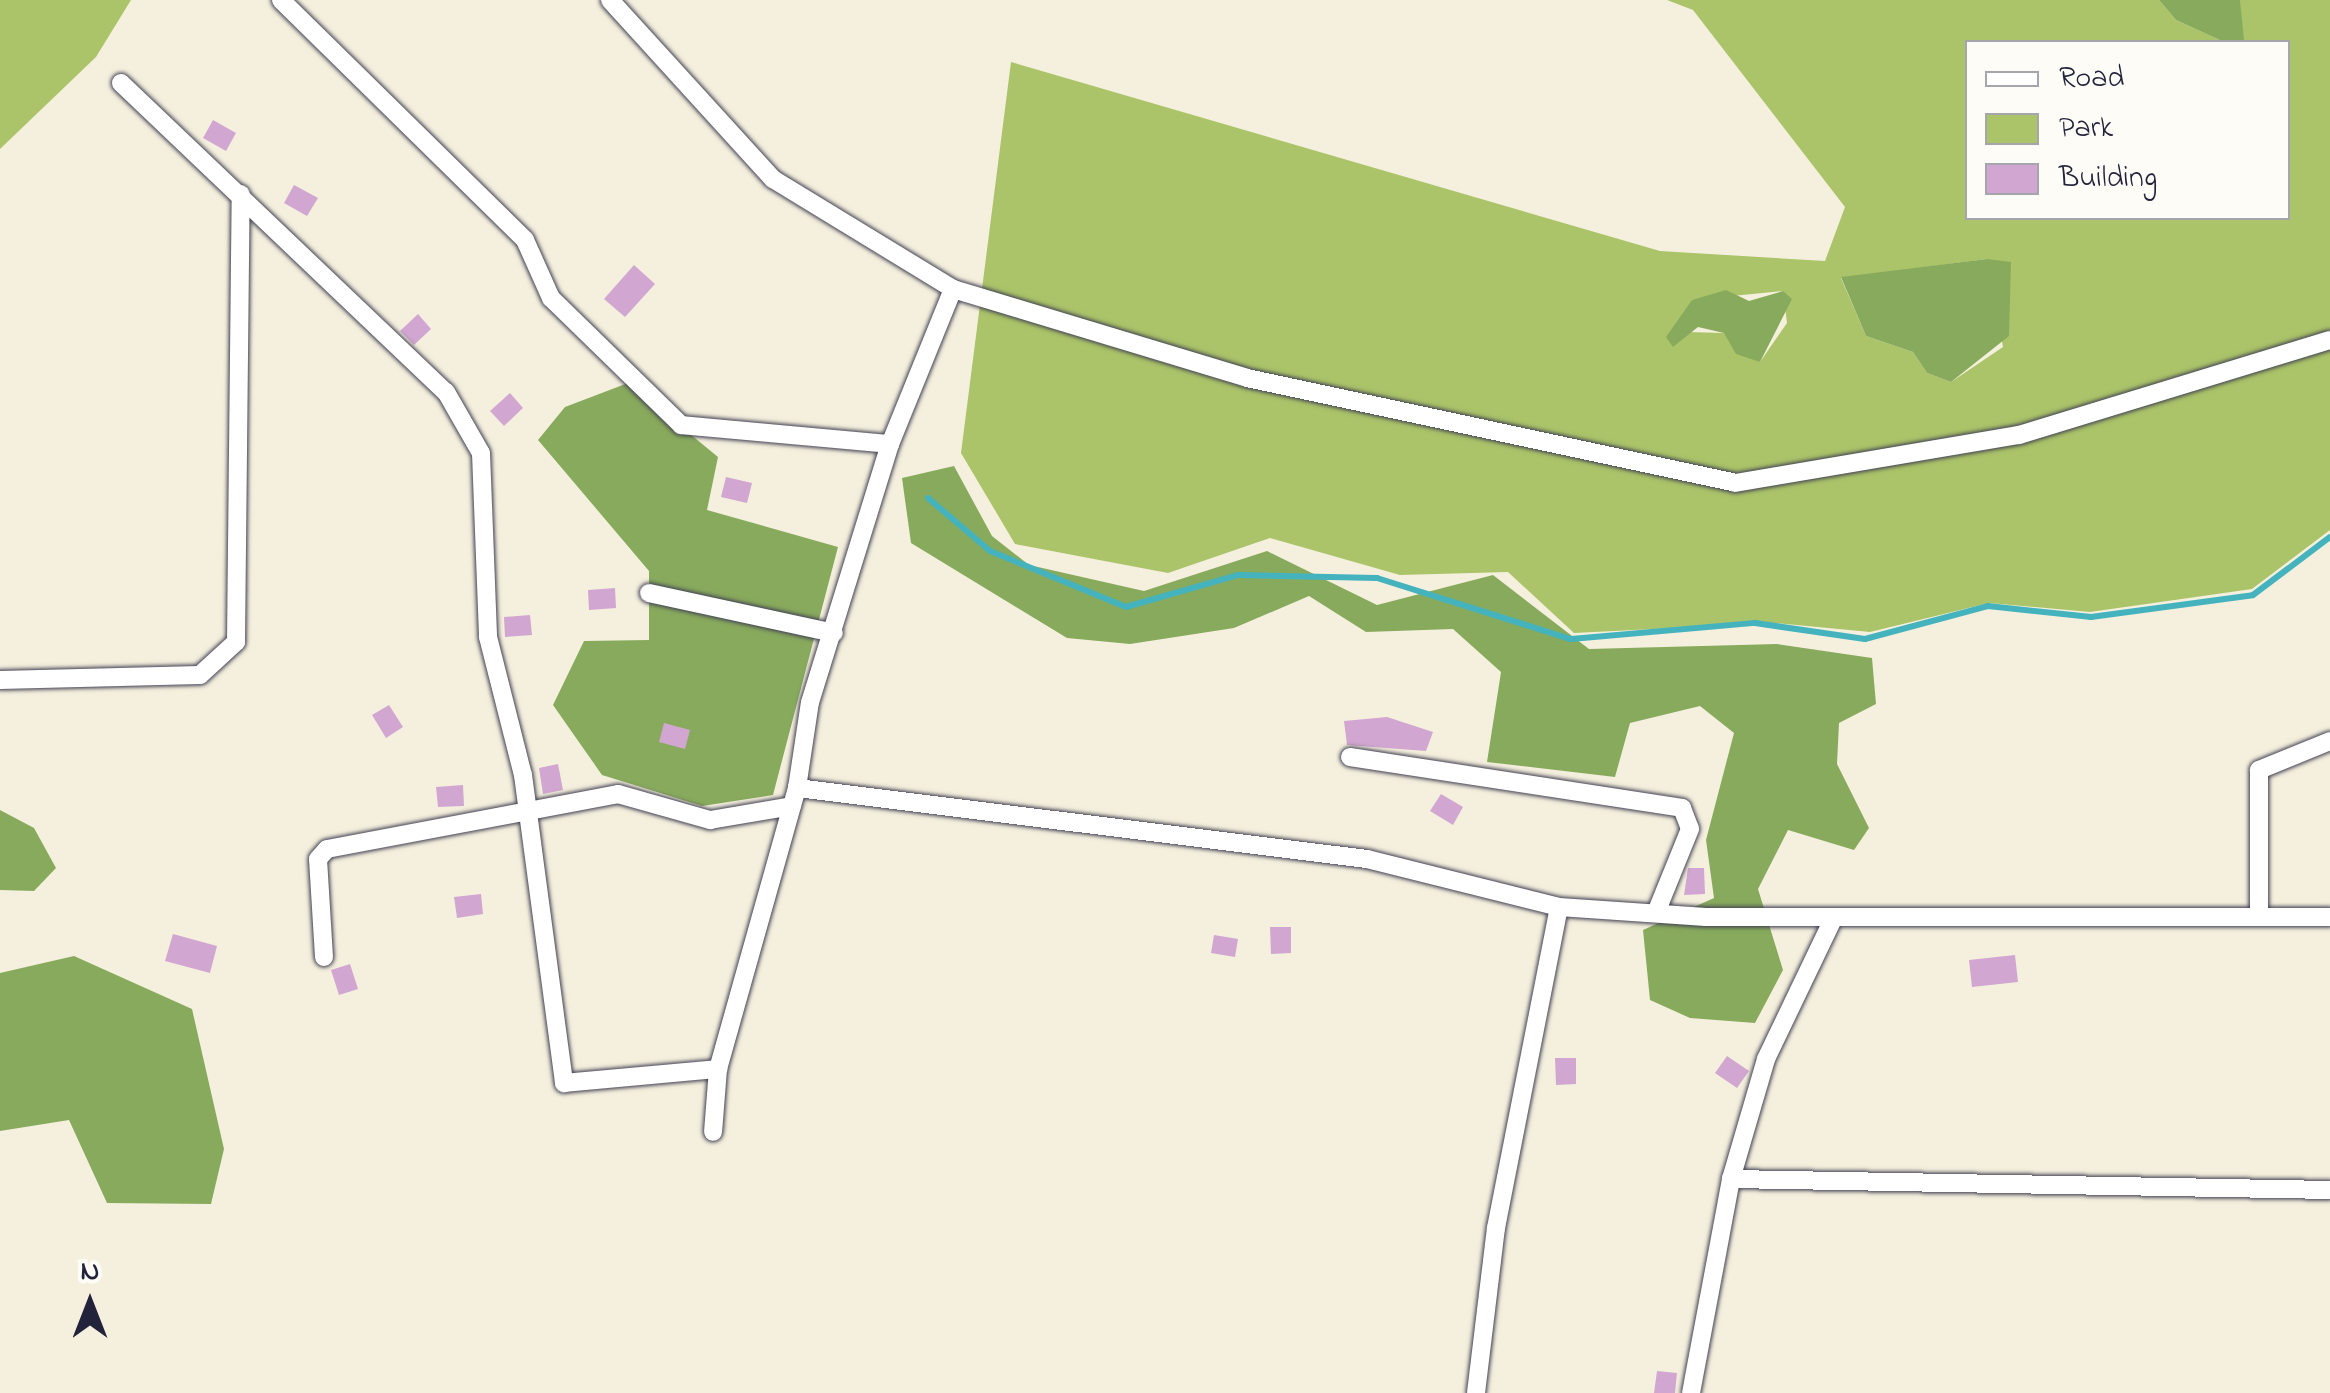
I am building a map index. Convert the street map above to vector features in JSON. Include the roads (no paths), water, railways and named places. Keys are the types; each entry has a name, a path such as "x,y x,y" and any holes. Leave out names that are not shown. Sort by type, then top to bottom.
{"street":[{"path":"281,0 525,240 551,298 680,425 890,444"},
{"path":"610,0 772,180 953,289 1247,378 1736,483 2020,435 2330,340"},
{"path":"121,83 446,392 481,453 488,637 525,815 564,1083 718,1069"},
{"path":"0,680 200,675 236,642 240,194"},
{"path":"713,1132 718,1069 794,797 810,702 890,444 953,289"},
{"path":"649,593 834,633"},
{"path":"2259,917 2259,770 2330,741"},
{"path":"1350,756 1682,808 1690,829 1658,908"},
{"path":"324,958 318,859 327,850 525,815 618,794 710,820 794,797 1367,859 1559,906 1834,917 2330,917"},
{"path":"1476,1393 1496,1228 1559,906"},
{"path":"1691,1393 1731,1179 1766,1060 1834,917"},
{"path":"1731,1179 2330,1190"}],"waterway":[{"path":"928,498 990,551 1126,607 1238,575 1377,578 1571,639 1755,623 1865,639 1988,606 2091,617 2253,595 2330,537"}]}
